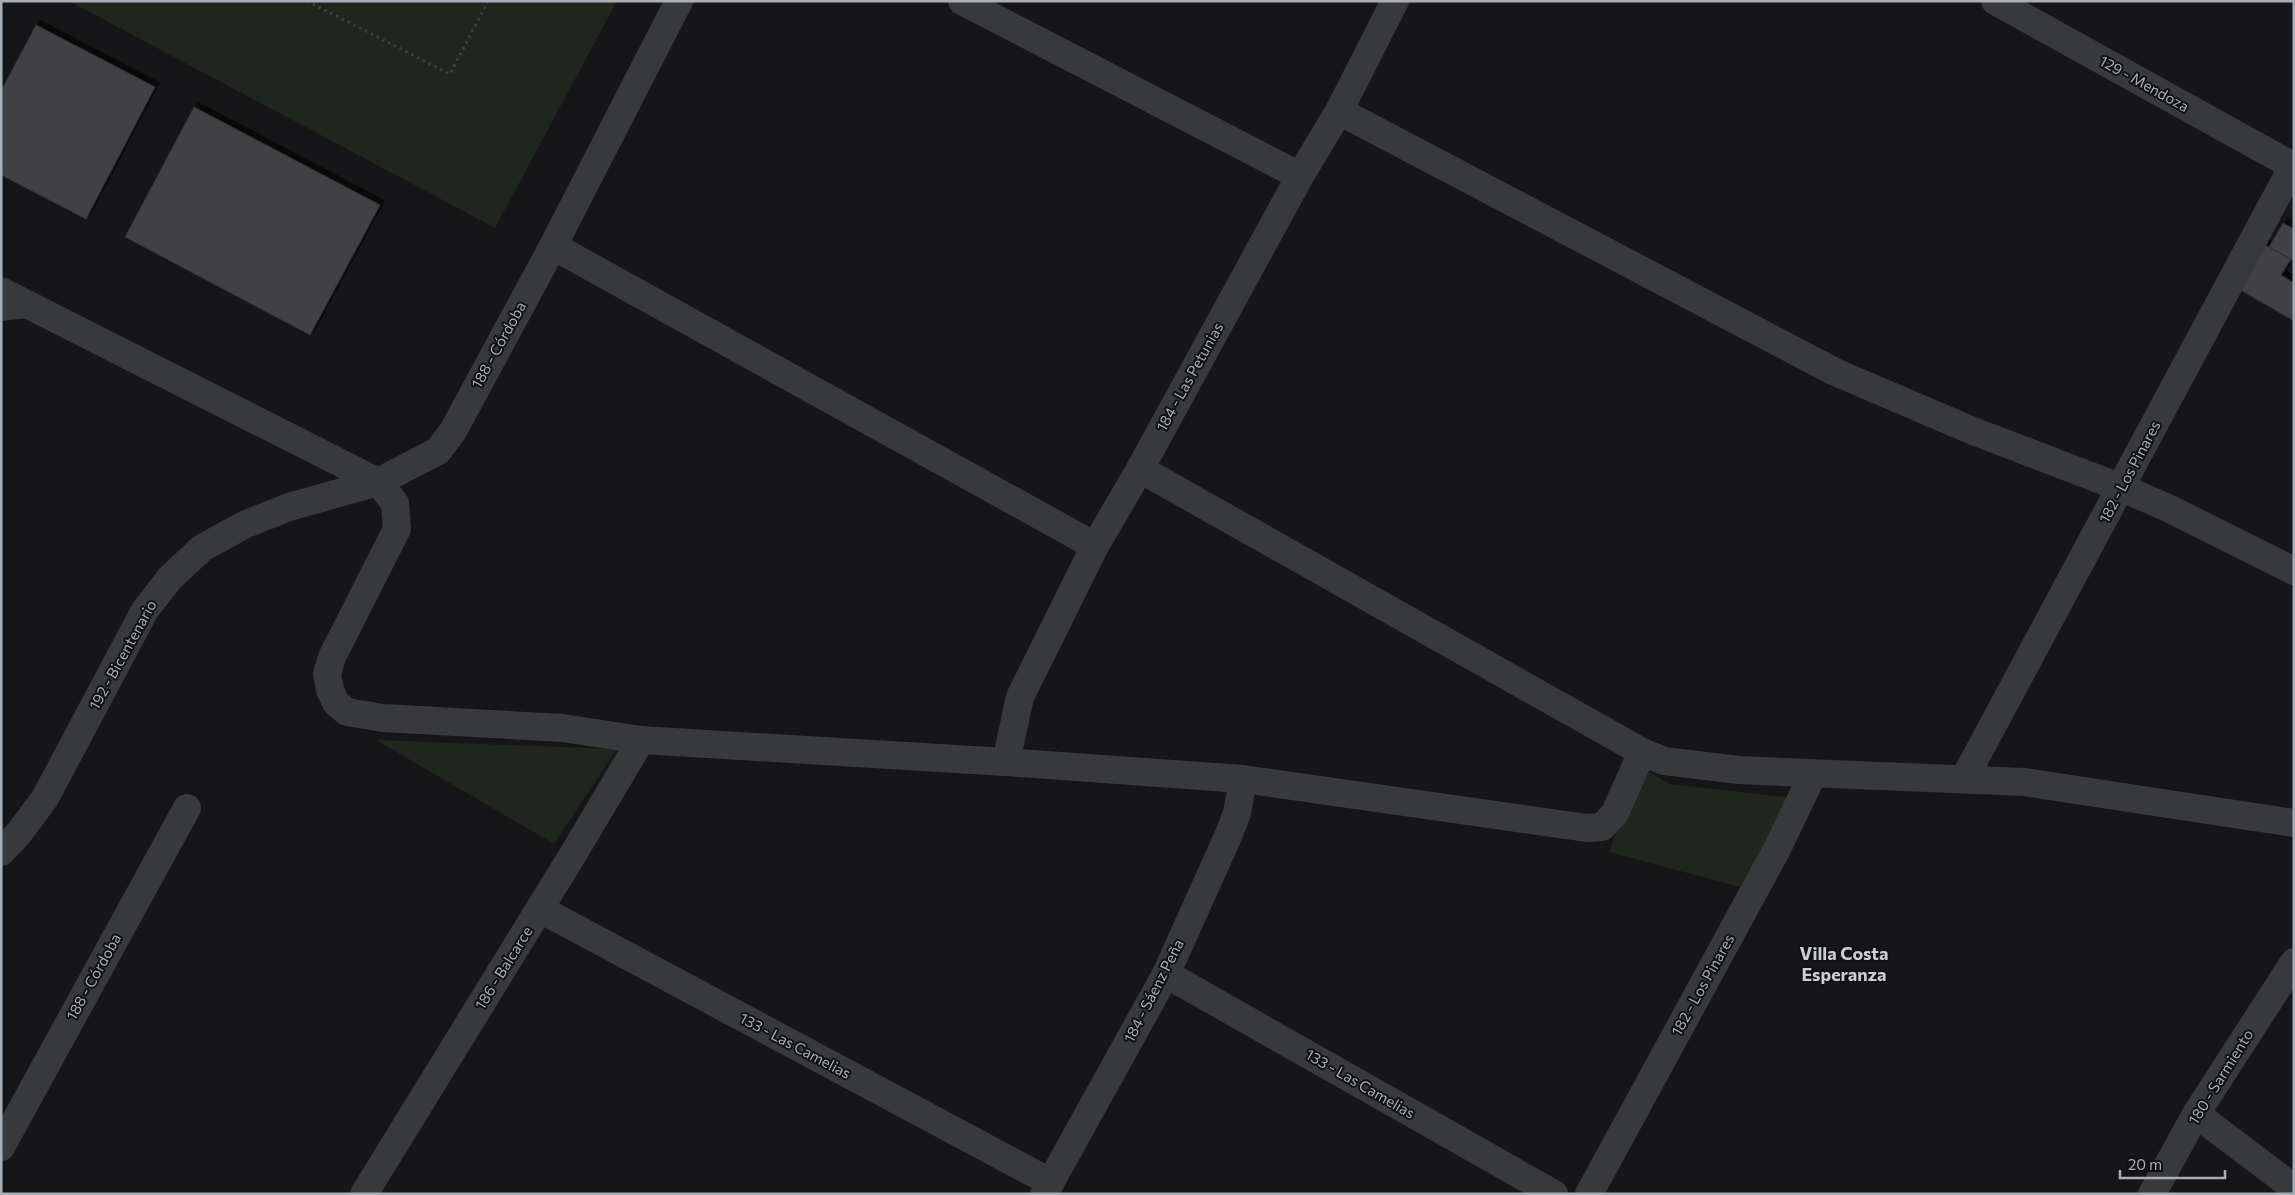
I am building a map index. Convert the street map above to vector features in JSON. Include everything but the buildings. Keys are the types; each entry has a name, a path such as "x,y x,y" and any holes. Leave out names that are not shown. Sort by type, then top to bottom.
{"street":[{"name":"188 - Córdoba","path":"378,482 438,451 453,430 553,246 679,1"},
{"path":"962,1 1300,176"},
{"name":"184 - Las Petunias","path":"1006,762 1020,697 1095,546 1140,468 1300,176 1340,111 1395,1"},
{"name":"129 - Mendoza","path":"1995,1 2293,165"},
{"path":"1340,111 1834,372 1973,430 2122,488 2168,508 2294,571"},
{"name":"182 - Los Pinares","path":"1964,779 2122,488 2293,165"},
{"path":"553,246 1095,546"},
{"path":"1,291 378,482 395,503 397,529 332,657 327,674 330,690 336,703 347,712 384,718 563,728 641,740 1006,762 1243,779 1587,828 1602,827 1615,812 1642,752"},
{"path":"1140,468 1642,752 1664,761 1700,766 1813,774 2024,782 2294,823"},
{"name":"192 - Bicentenario","path":"1,852 19,833 45,798 145,610 170,578 202,548 246,524 289,507 378,482"},
{"name":"186 - Balcarce","path":"364,1194 540,909 641,740"},
{"name":"182 - Los Pinares","path":"1588,1194 1777,849 1813,774"},
{"name":"184 - Sáenz Peña","path":"1047,1188 1166,974 1229,834 1237,813 1243,779"},
{"name":"188 - Córdoba","path":"1,1147 186,808"},
{"name":"133 - Las Camelias","path":"540,909 1047,1188"},
{"name":"180 - Sarmiento","path":"2152,1194 2196,1114 2294,962"},
{"name":"133 - Las Camelias","path":"1166,974 1554,1194"},
{"path":"2196,1114 2294,1188"}],"lane":[{"path":"1,311 32,307"}],"path":[{"path":"308,1 450,74 488,1"}],"shaded area":[{"path":"69,1 617,1 495,228"},
{"path":"376,740 617,749 554,844"},
{"path":"1640,767 1670,784 1793,798 1740,887 1609,852"}],"district":[{"name":"Villa Costa Esperanza","path":"1844,964"}]}
